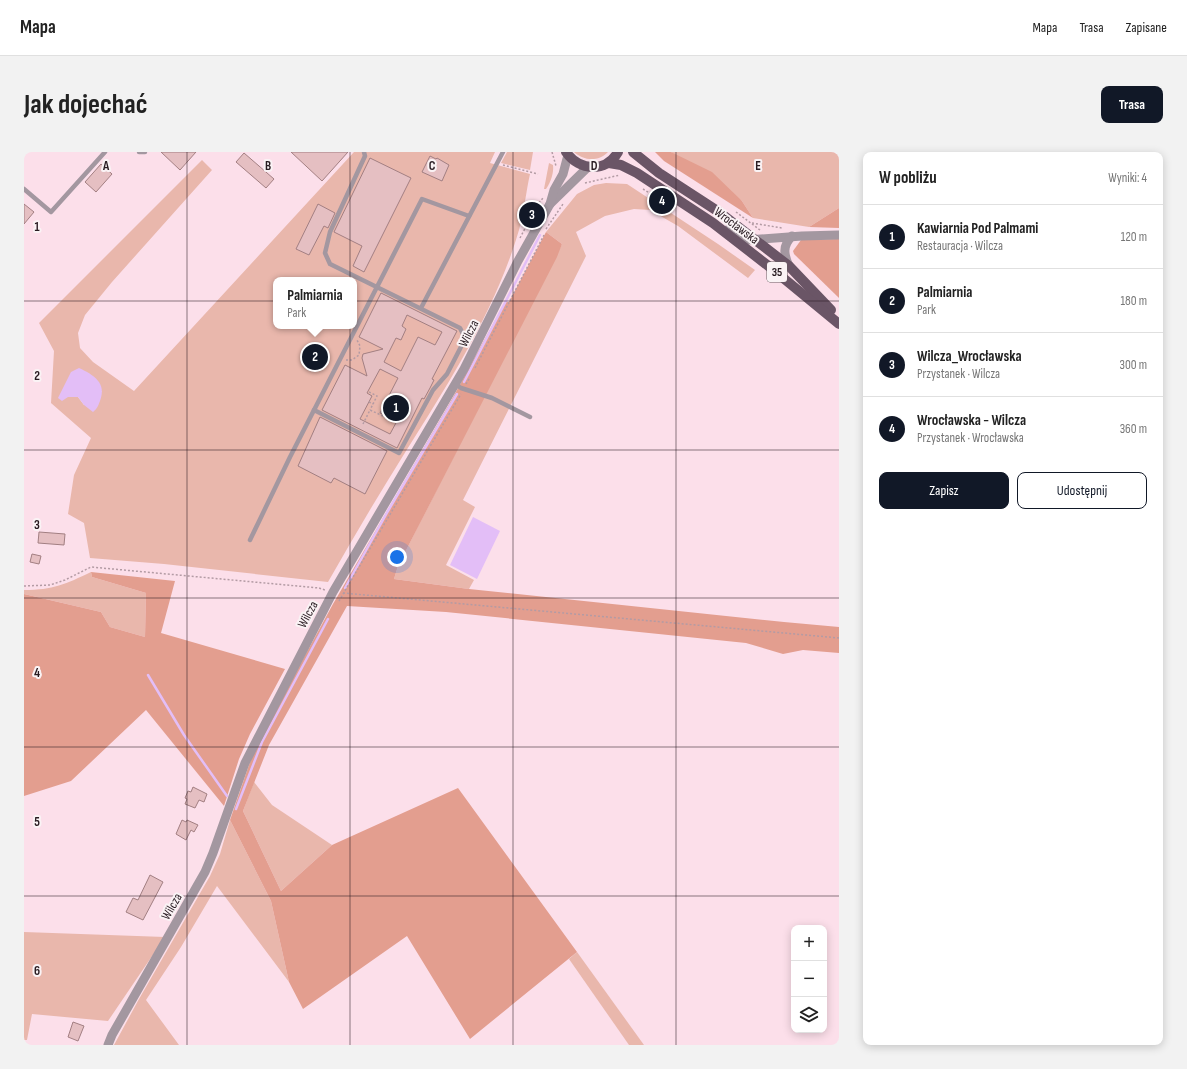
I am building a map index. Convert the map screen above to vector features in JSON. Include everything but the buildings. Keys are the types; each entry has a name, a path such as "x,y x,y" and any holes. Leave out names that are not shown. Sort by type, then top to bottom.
{"main road":[{"path":"609,163 618,152"},
{"name":"Wrocławska","path":"633,152 659,173 719,212 789,266 839,319"},
{"path":"567,154 578,164 588,167"},
{"name":"35","path":"588,167 609,163"},
{"name":"Wrocławska","path":"609,163 621,165 637,173 713,223 839,324"}],"street":[{"name":"Wilcza","path":"108,1045 112,1035 205,872 245,763 334,592 455,384 518,261 550,204 554,190 563,174 567,154"},
{"name":"Wilcza","path":"550,204 588,167"},
{"path":"713,223 748,240 756,240 790,233 839,235"},
{"path":"789,266 784,256 784,252 790,233"}],"lane":[{"path":"24,189 51,212 105,152"},
{"path":"140,152 145,152"},
{"path":"357,277 330,264 325,253 330,232 365,156 364,152"},
{"path":"421,308 503,152"},
{"path":"357,327 422,199 469,216"},
{"path":"314,410 399,453 433,390 447,374 463,343 464,336 460,328 357,277"},
{"path":"250,540 340,358 356,329"},
{"path":"455,384 461,388 492,398 530,417"}],"path":[{"path":"552,152 556,170"},
{"path":"497,163 538,174"},
{"path":"582,183 621,174"},
{"path":"651,195 672,207"},
{"path":"523,231 538,204"},
{"path":"750,222 790,233"},
{"path":"340,358 352,360 359,355 360,346 357,340 352,337"},
{"path":"363,424 377,396 369,392"},
{"path":"369,402 373,404"},
{"path":"370,410 385,417"},
{"path":"24,586 50,585 65,580 91,567 319,588 334,592"},
{"path":"344,593 839,638"}],"shaded area":[{"path":"354,152 495,152 490,163 530,174 519,230 498,288 484,317 455,372 376,500 328,582 164,564 90,558 84,523 68,514 74,475 91,438 51,403 54,351 39,323 202,160 212,170 112,282 85,315 78,333 80,348 93,362 134,391","holes":["102,391 84,405 78,397 68,397"]},
{"path":"507,152 533,152 530,170 501,163"},
{"path":"574,152 608,152 595,159 587,159"},
{"path":"655,152 671,152 712,172 742,201 753,218 664,161"},
{"path":"671,152 839,152 839,208 809,227 753,218 742,201"},
{"path":"549,163 553,165 553,174 548,186 544,189"},
{"path":"606,183 627,184 755,270 748,278 678,226 650,210 634,209 605,216 576,232 586,256 463,500 475,507 446,565 474,580 469,589 394,579 398,566 562,244 546,232 577,194 594,185"},
{"path":"839,208 839,228 809,227"},
{"path":"546,232 562,244 557,257 398,566 394,579 469,589 839,627 839,653 803,650 783,654 746,643 446,612 347,606 269,745 243,811 281,891 332,845 458,788 577,952 470,1039 407,936 303,1009 289,982 271,901 230,820 259,740 333,604 451,401 505,302 509,302"},
{"path":"839,239 839,298 794,254 793,251 801,240"},
{"path":"79,368 98,380 102,389 100,401 96,410 93,412 84,405 78,397 68,397 62,401 58,398 71,372"},
{"path":"473,517 500,531 477,579 450,565"},
{"path":"91,572 92,577 146,593 145,637 110,627 101,612 24,594 24,590 59,586"},
{"path":"91,572 175,581 161,633 285,669 250,734 239,759 224,806 146,710 71,781 24,796 24,594 101,612 110,627 145,637 146,593 92,577"},
{"path":"254,782 272,805 332,845 281,891 243,811"},
{"path":"230,820 271,901 289,982 217,886 181,947 146,1000 179,1045 114,1045 210,876 220,854"},
{"path":"24,932 165,937 108,1021 32,1014 27,1040 24,1040"},
{"path":"577,952 644,1045 629,1045 569,959"}],"waterway":[{"path":"464,382 540,235"},
{"path":"345,588 388,511 457,394"},
{"path":"236,809 262,742 328,619"},
{"path":"148,675 184,735 227,796"}],"place":[{"name":"Wrocławska - Wilcza","path":"662,201"},
{"name":"Wilcza_Wrocławska","path":"532,215"},
{"name":"Palmiarnia","path":"315,357"},
{"name":"Kawiarnia Pod Palmami","path":"396,408"}]}
